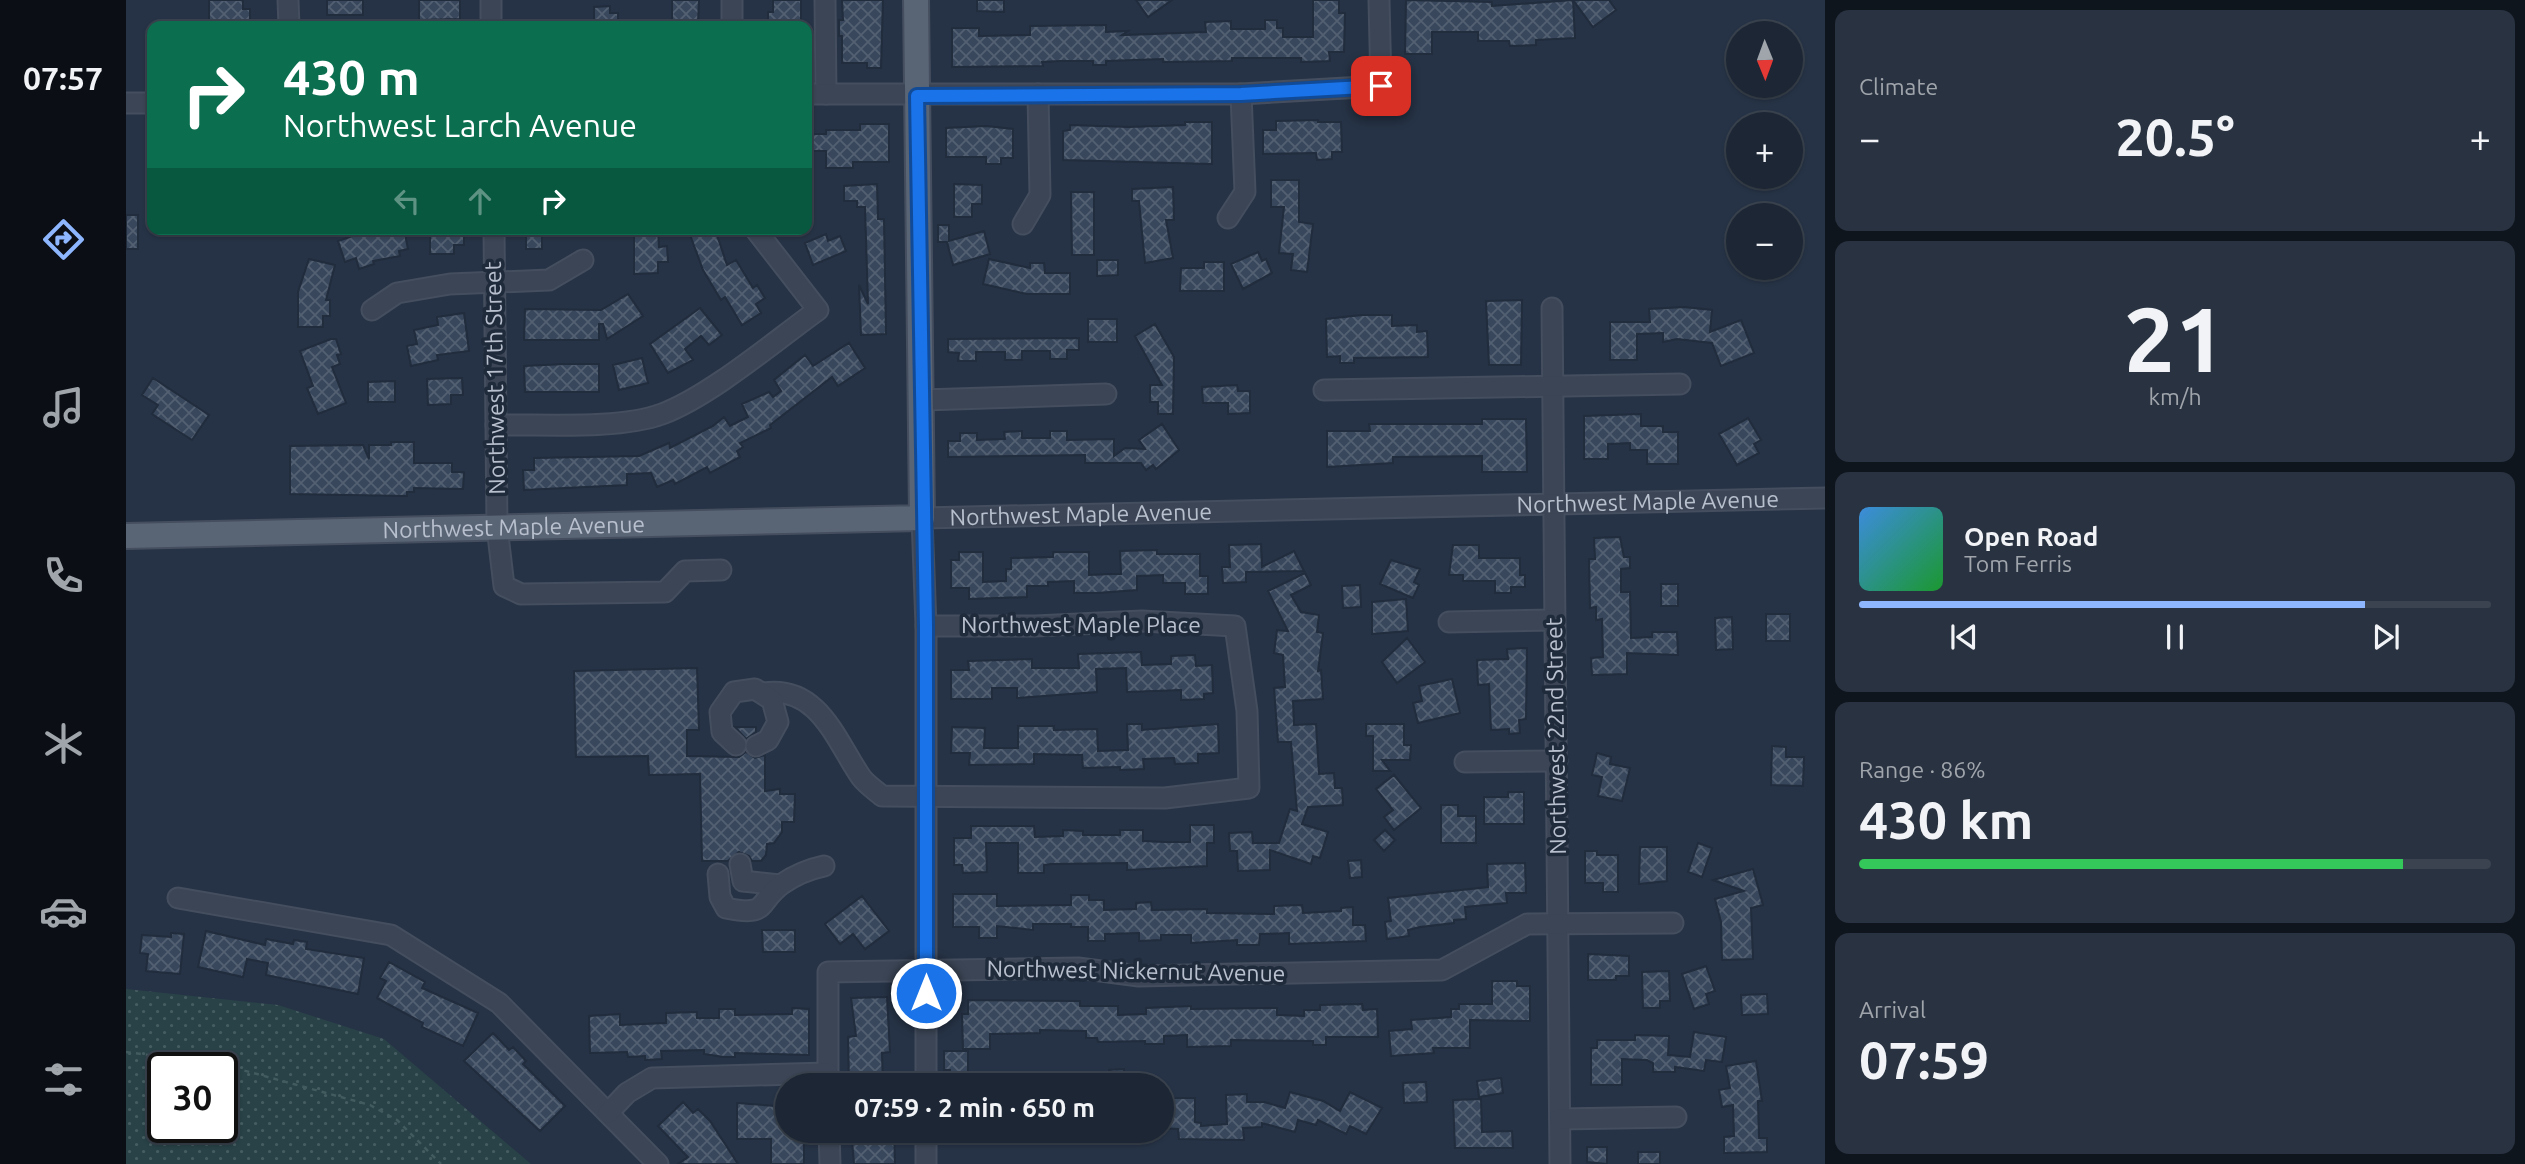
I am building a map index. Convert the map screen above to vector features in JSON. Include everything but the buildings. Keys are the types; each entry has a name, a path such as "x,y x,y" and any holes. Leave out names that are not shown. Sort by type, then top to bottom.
{"main road":[{"path":"916,0 923,400 922,518"},
{"name":"Northwest Maple Avenue","path":"126,536 922,518"}],"street":[{"path":"288,0 289,21"},
{"path":"491,0 491,21"},
{"path":"732,0 732,21"},
{"path":"825,0 816,94 917,96 1241,94 1381,86 1379,0"},
{"path":"1023,223 1040,195 1038,94"},
{"path":"1228,218 1245,192 1241,94"},
{"path":"126,103 147,103"},
{"name":"Northwest 17th Street","path":"494,235 497,527 504,586 521,594 665,592 685,571 721,570"},
{"path":"496,425 610,423 661,414 702,392 818,310 760,235"},
{"path":"372,310 397,293 494,281 549,279 583,260"},
{"name":"Northwest 22nd Street","path":"1552,308 1560,1164"},
{"path":"1324,390 1680,384"},
{"path":"923,400 1106,394"},
{"name":"Northwest Maple Avenue","path":"922,518 1825,498"},
{"path":"922,518 926,626 926,1073"},
{"path":"1449,622 1554,620"},
{"name":"Northwest Maple Place","path":"925,796 1165,799 1249,788 1247,711 1235,626 1142,621 1035,626 926,626"},
{"path":"736,746 722,732 719,722 726,700 744,689 796,696 827,720 863,779 881,796 925,796"},
{"path":"756,746 768,740 778,722 772,700 764,693"},
{"path":"1465,762 1557,761"},
{"path":"740,864 743,881 780,885"},
{"path":"718,874 720,897 726,908 746,912 763,908 780,885 808,870 824,866"},
{"path":"178,898 391,935 499,1003 658,1164"},
{"name":"Northwest Nickernut Avenue","path":"828,1073 828,972 1078,968 1139,976 1442,970 1527,924 1673,923"},
{"path":"608,1114 627,1093 652,1078 775,1079"},
{"path":"1560,1119 1676,1117"},
{"path":"829,1143 830,1164"},
{"path":"926,1143 926,1164"}],"path":[{"path":"126,1052 224,1066 370,1105 397,1121 441,1164"}],"green space":[{"path":"126,989 278,1005 384,1039 531,1164 126,1164"}],"route":[{"path":"926,993 926,626 922,518 923,400 917,96 1241,94 1381,86"}]}
